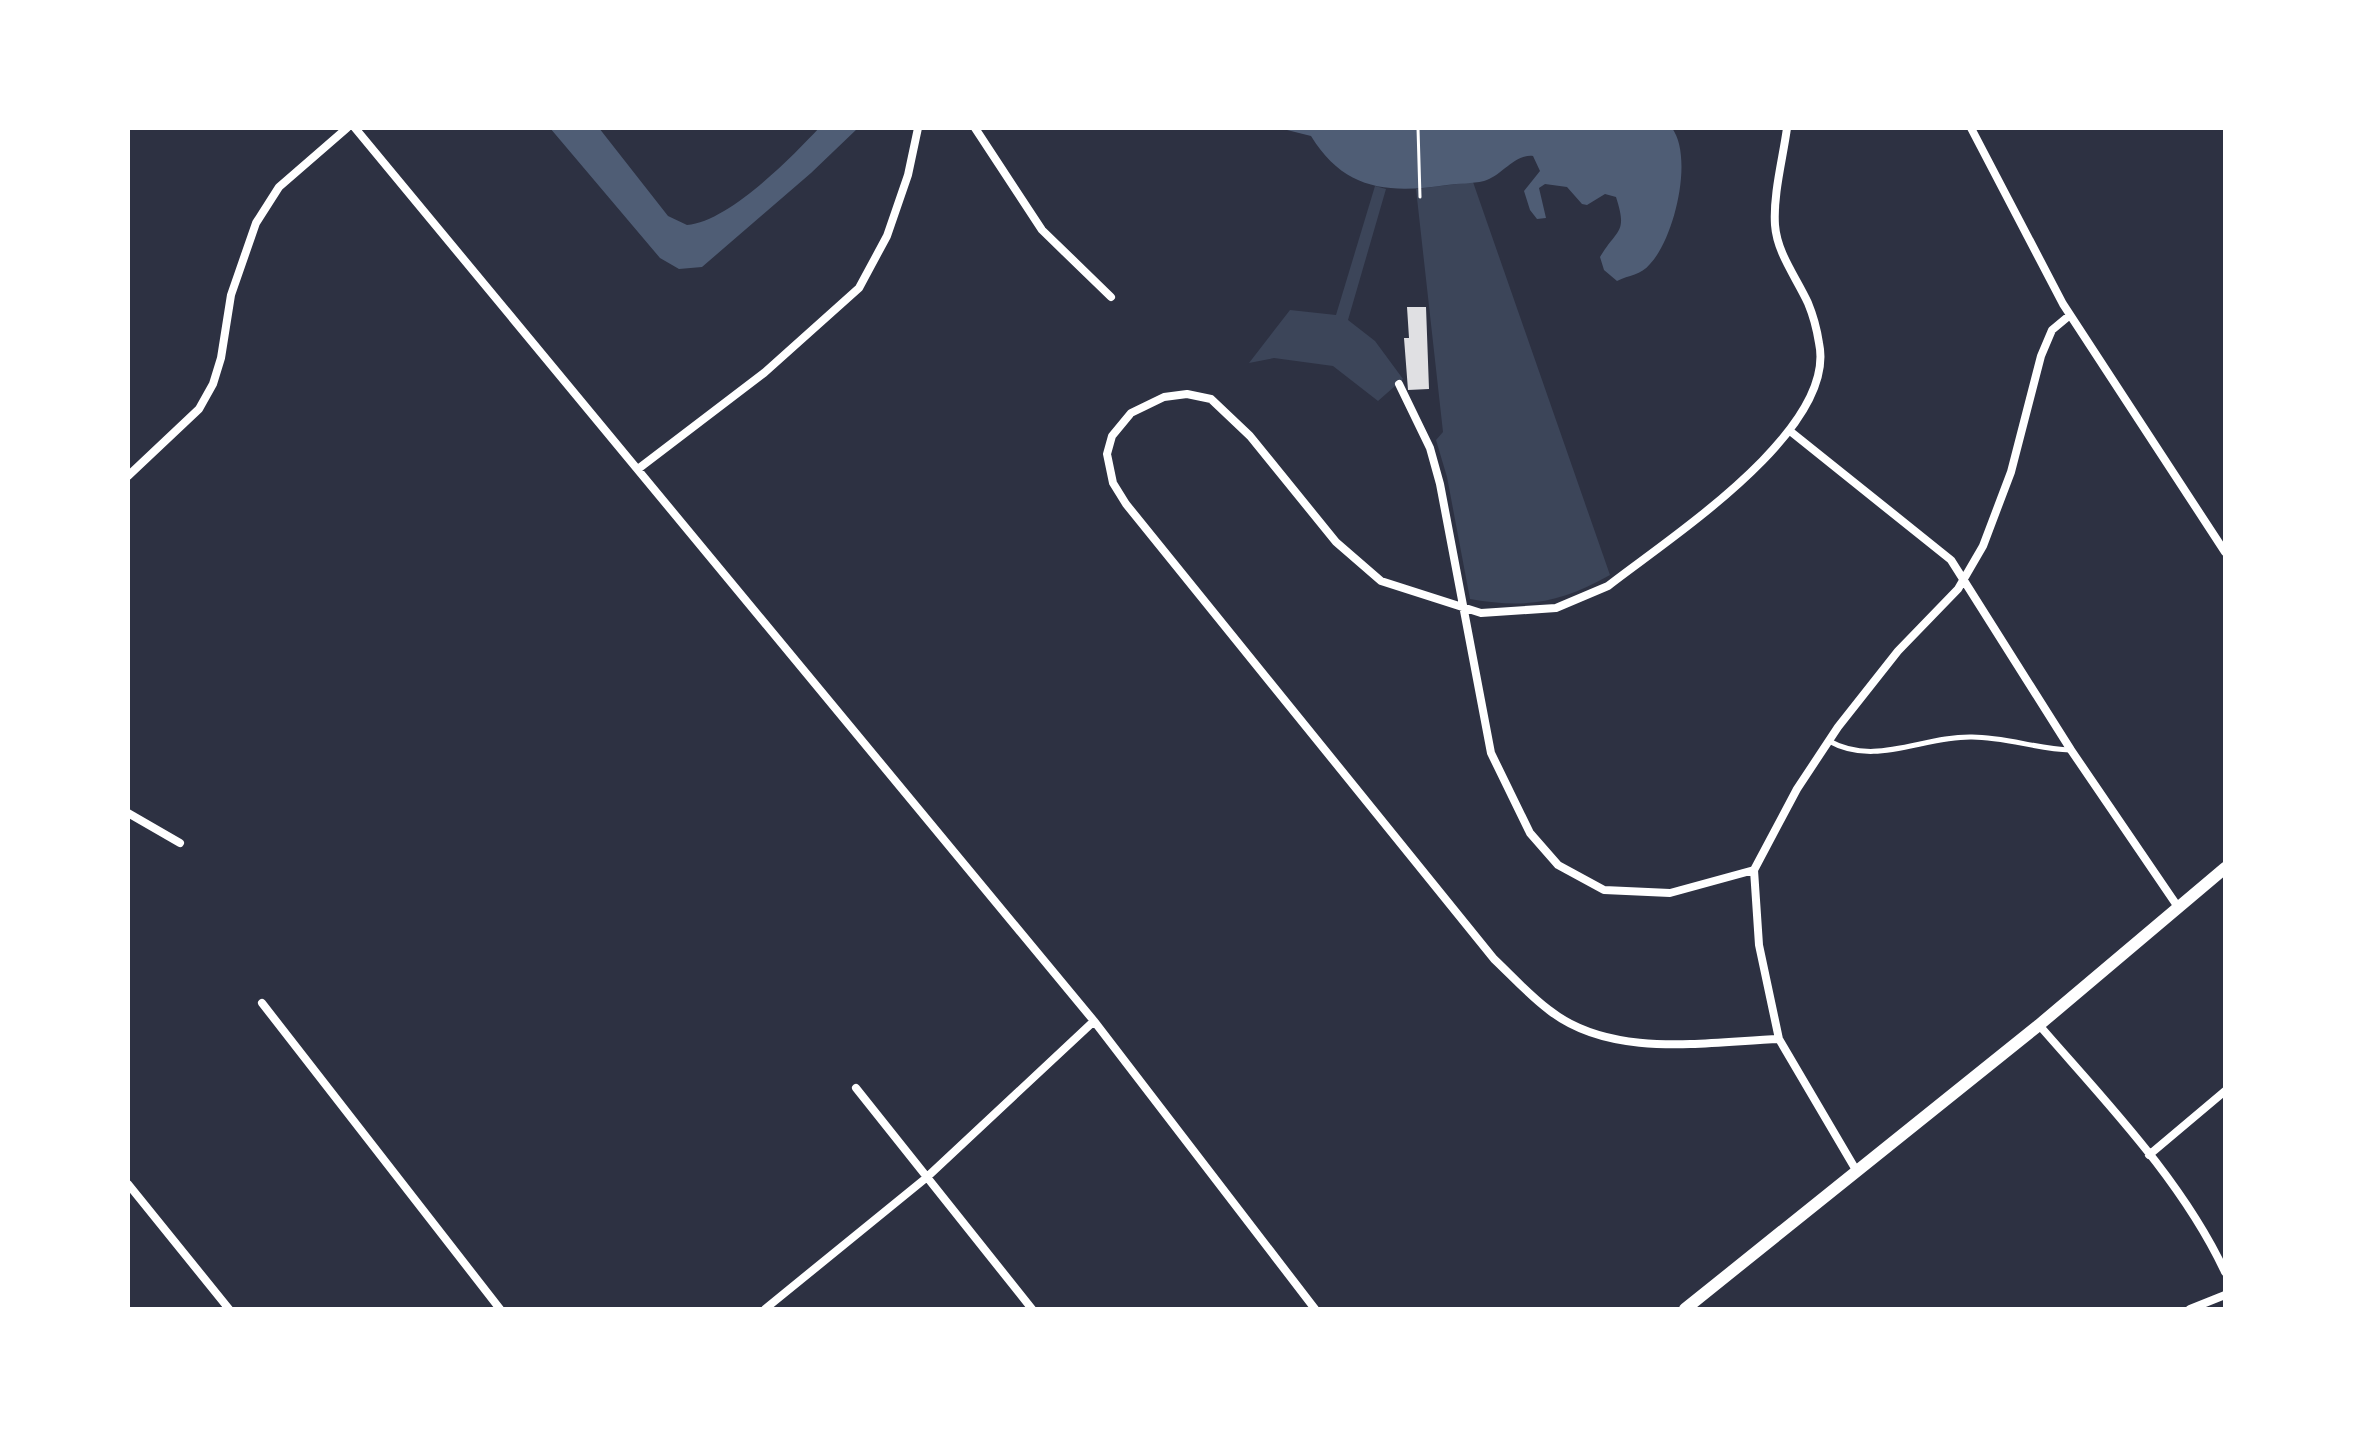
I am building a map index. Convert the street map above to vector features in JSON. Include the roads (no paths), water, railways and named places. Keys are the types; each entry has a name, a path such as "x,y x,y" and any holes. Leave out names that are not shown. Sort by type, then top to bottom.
{"street":[{"path":"128,476 181,429 199,409 213,384 221,358 231,295 256,223 279,187 347,128"},
{"path":"355,128 1094,1021 1315,1309"},
{"path":"638,469 764,373 859,288 887,236 908,175 918,128"},
{"path":"975,128 1002,164 1042,230 1111,297"},
{"path":"1779,1039 1672,1044 1604,1037 1551,1012 1494,959 1126,504 1113,483 1107,454 1112,436 1140,408 1164,397 1187,394 1211,399 1250,436 1336,542 1381,581 1481,613 1556,608 1608,586 1766,461 1790,431 1816,382 1821,348 1809,304 1783,255 1775,225 1787,128"},
{"path":"1971,128 2070,315 2225,552"},
{"path":"1856,1170 1779,1039 1759,945 1754,870 1797,789 1829,741 1898,651 1962,581 1983,546 2011,472 2041,356 2052,330 2070,315"},
{"path":"1399,384 1430,448 1466,608 1491,753 1530,833 1558,865 1604,890 1670,893 1754,870"},
{"path":"1790,431 1951,560 2071,750 2178,907"},
{"path":"128,813 180,843"},
{"path":"1685,1309 2039,1025 2225,868"},
{"path":"262,1003 500,1309"},
{"path":"770,1308 926,1178 1094,1021"},
{"path":"2039,1025 2149,1155 2187,1208 2225,1272"},
{"path":"856,1088 1032,1309"},
{"path":"2149,1155 2225,1091"},
{"path":"128,1184 229,1309"},
{"path":"2190,1309 2225,1295"}],"lane":[{"path":"1829,741 1848,752 1872,752 1970,737 2071,750"}]}
